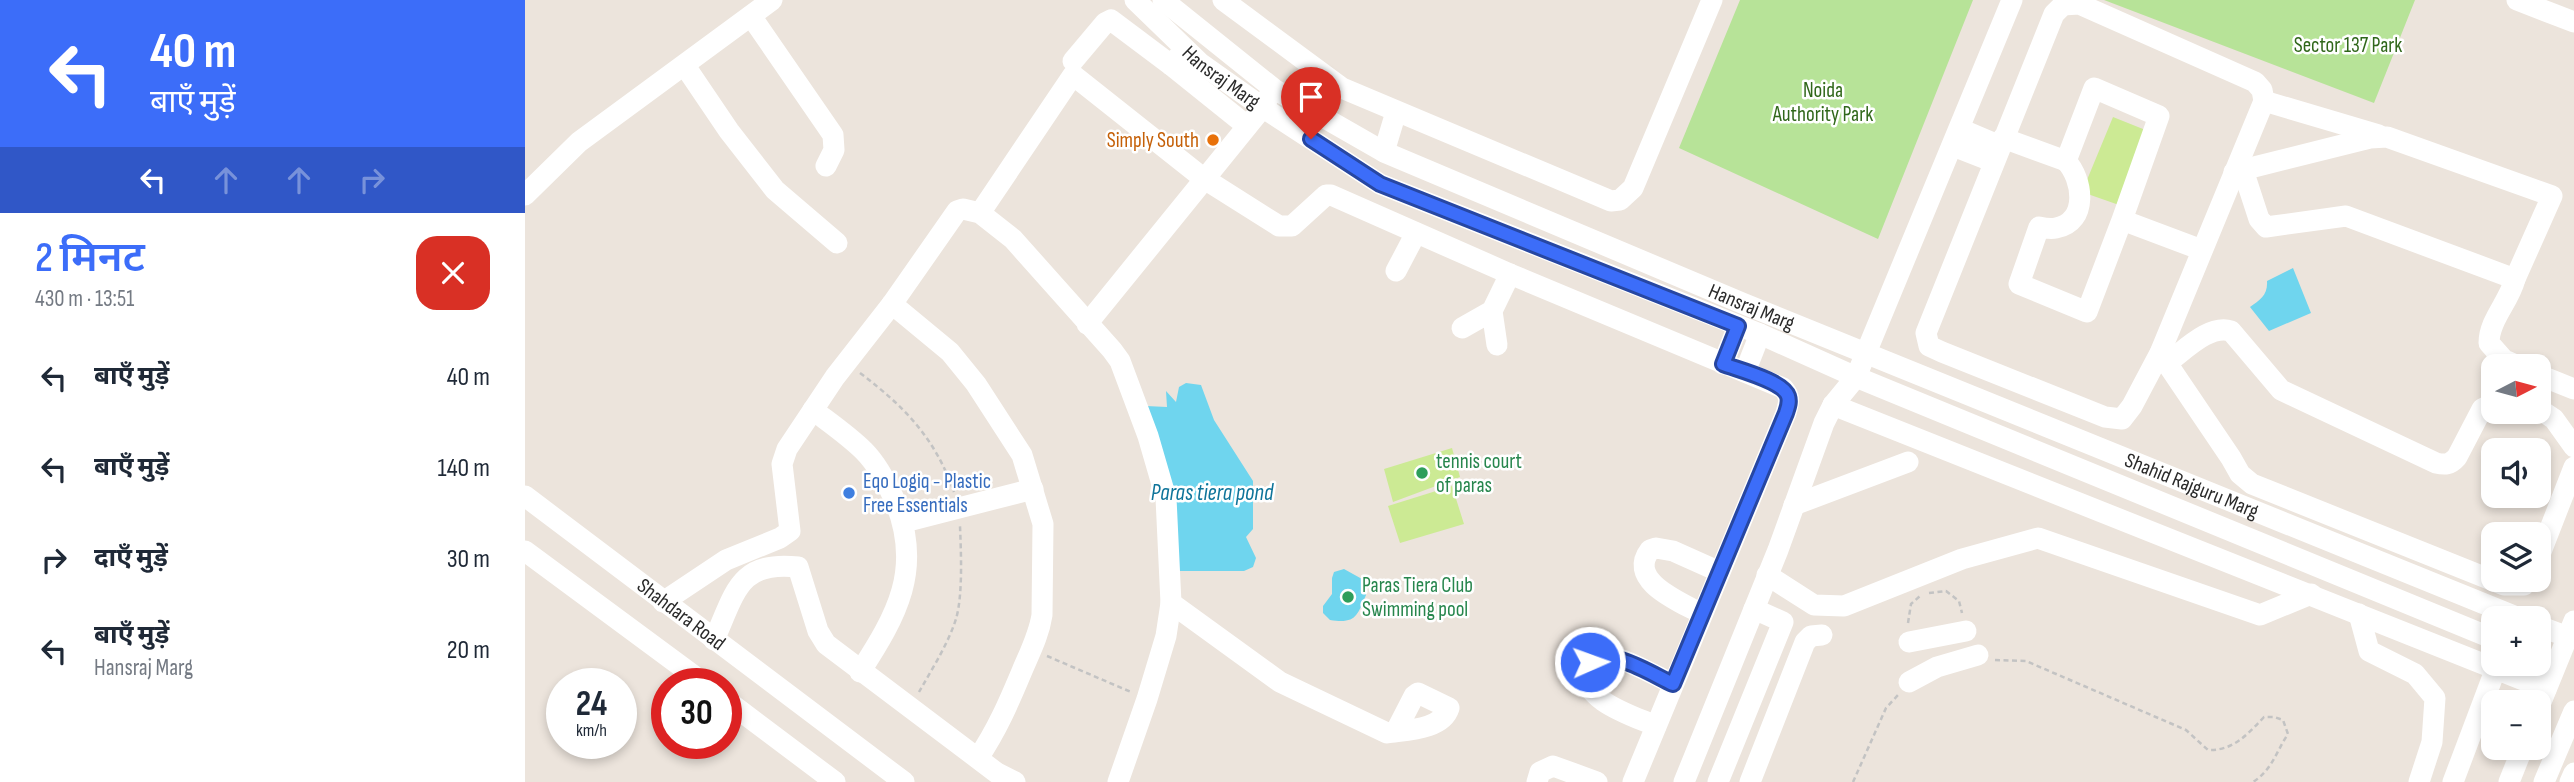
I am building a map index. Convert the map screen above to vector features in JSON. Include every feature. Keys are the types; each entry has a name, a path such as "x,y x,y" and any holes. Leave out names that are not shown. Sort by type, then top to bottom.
{"street":[{"path":"525,195 579,142 772,0"},
{"name":"Hansraj Marg","path":"1135,0 1178,57 1199,63 1380,184 1760,334 1856,377"},
{"name":"Hansraj Marg","path":"1163,0 1274,89 1384,152 1866,352"},
{"path":"1223,0 1335,84 1611,201 1620,200 1633,188 1711,0"},
{"path":"1684,782 1754,609 1824,423 1833,405 1856,377 2012,0"},
{"path":"2517,0 2574,22"},
{"path":"2106,450 2122,419 2164,358 2202,250 2239,171 2264,101 2262,90 2255,82 2079,4 2063,5 2054,13 1926,333 1929,346 2105,417 2122,419"},
{"path":"751,16 833,135 834,150 826,166"},
{"path":"1073,61 1105,23 1111,20 1178,57 1247,126"},
{"path":"685,66 729,131 775,190 837,243"},
{"path":"979,212 1073,75 1203,178 1279,226 1292,226 1329,195 1783,388 1790,401 1633,782"},
{"path":"1956,137 1999,149 2066,161 2073,169 2080,183 2079,209 2071,221 2056,228 2039,227 2019,284 2087,312 2159,116 2094,88 2066,161"},
{"path":"1087,324 1274,89"},
{"path":"2264,101 2387,137 2552,195 2511,291 2489,330 2489,344 2498,354"},
{"path":"1384,152 1396,112"},
{"path":"2239,171 2370,138 2387,137"},
{"path":"2239,171 2259,219 2266,227 2346,216 2515,279"},
{"path":"1015,782 997,773 860,671 821,638 798,567 790,531 782,464 835,377 892,304 957,211 963,209 979,212 1023,249 1120,361 1148,436 1166,498 1171,603 1166,636 1118,782"},
{"path":"2122,220 2202,250"},
{"path":"1396,271 1416,233"},
{"path":"1497,345 1492,311 1510,274"},
{"path":"892,304 950,352 976,384 1013,440 1039,506 1044,537 1040,629 994,735 978,758"},
{"path":"1462,328 1492,311"},
{"path":"1723,364 1738,326"},
{"path":"2164,358 2212,331 2231,331 2281,390 2445,465 2452,463 2457,457 2481,411"},
{"path":"1745,372 1760,334"},
{"name":"Shahid Rajguru Marg","path":"1866,352 2490,606"},
{"path":"2164,358 2240,474 2252,484 2481,576"},
{"name":"Shahid Rajguru Marg","path":"1856,377 2481,634"},
{"path":"2551,379 2574,389"},
{"path":"1833,405 2481,664"},
{"path":"813,410 874,461 904,522 908,557 906,581 899,603 860,671"},
{"path":"2551,417 2574,447"},
{"path":"1794,505 1908,462"},
{"path":"2551,526 2574,467"},
{"path":"904,522 1033,489"},
{"name":"Shahdara Road","path":"525,496 904,782"},
{"path":"663,602 726,560 780,538 790,531"},
{"path":"1767,575 1814,605 1844,606 1962,559 2038,538 2260,615 2311,594"},
{"path":"1702,614 1668,595 1650,581 1645,575 1645,556 1650,550 1664,548 1720,572"},
{"name":"Shahdara Road","path":"525,551 683,668"},
{"path":"714,640 737,590 747,575 761,569 785,565 798,567"},
{"path":"1171,603 1280,682 1387,733 1396,731"},
{"path":"1718,782 1783,622 1754,609"},
{"path":"2359,614 2369,651 2415,674 2435,698 2432,742 2419,782"},
{"path":"2551,627 2571,629 2551,658"},
{"path":"1909,642 1966,631"},
{"path":"1750,782 1805,642 1811,635 1822,635"},
{"path":"1909,682 1937,667 1978,655"},
{"path":"1656,726 1596,696 1586,682 1590,662 1597,657 1611,657 1673,684"},
{"path":"2453,782 2493,676"},
{"path":"2509,676 2530,690"},
{"path":"2545,782 2574,711"},
{"path":"742,712 835,782"},
{"path":"2509,782 2518,760"},
{"path":"1537,782 1540,772 1553,766 1597,782"},
{"path":"2570,782 2574,773"}],"path":[{"path":"1031,649 1147,699"},
{"path":"2026,661 2186,730 2208,750 2221,750 2243,739 2264,717 2283,720 2288,734 2264,775 2253,782"}],"green space":[{"name":"Noida Authority Park","path":"1740,0 1973,0 1878,239 1679,148"},
{"name":"Sector 137 Park","path":"2104,0 2415,0 2374,103"},
{"path":"2113,117 2148,131 2119,205 2082,192"},
{"name":"tennis court of paras","path":"1452,448 1460,477 1393,502 1384,469"},
{"path":"1452,486 1464,524 1400,543 1388,506"}],"water":[{"path":"2293,268 2311,313 2269,331 2250,307 2265,294 2267,281"},
{"name":"Paras tiera pond","path":"1186,383 1201,385 1214,420 1253,481 1253,529 1246,537 1256,558 1253,567 1244,571 1177,571 1146,406 1167,407 1166,391 1176,402 1179,387"},
{"name":"Paras Tiera Club Swimming pool","path":"1344,569 1362,579 1366,595 1354,617 1345,621 1330,620 1323,613 1323,606 1332,594 1334,572"}],"place":[{"name":"Simply South","path":"1213,140"},
{"name":"tennis court of paras","path":"1422,473"},
{"name":"Eqo Logiq - Plastic Free Essentials","path":"849,493"},
{"name":"Paras Tiera Club Swimming pool","path":"1348,597"}],"route":[{"path":"1311,139 1380,184 1738,326 1723,364 1775,383 1788,393 1790,401 1786,413 1673,684 1611,657 1597,657 1590,662"}]}
